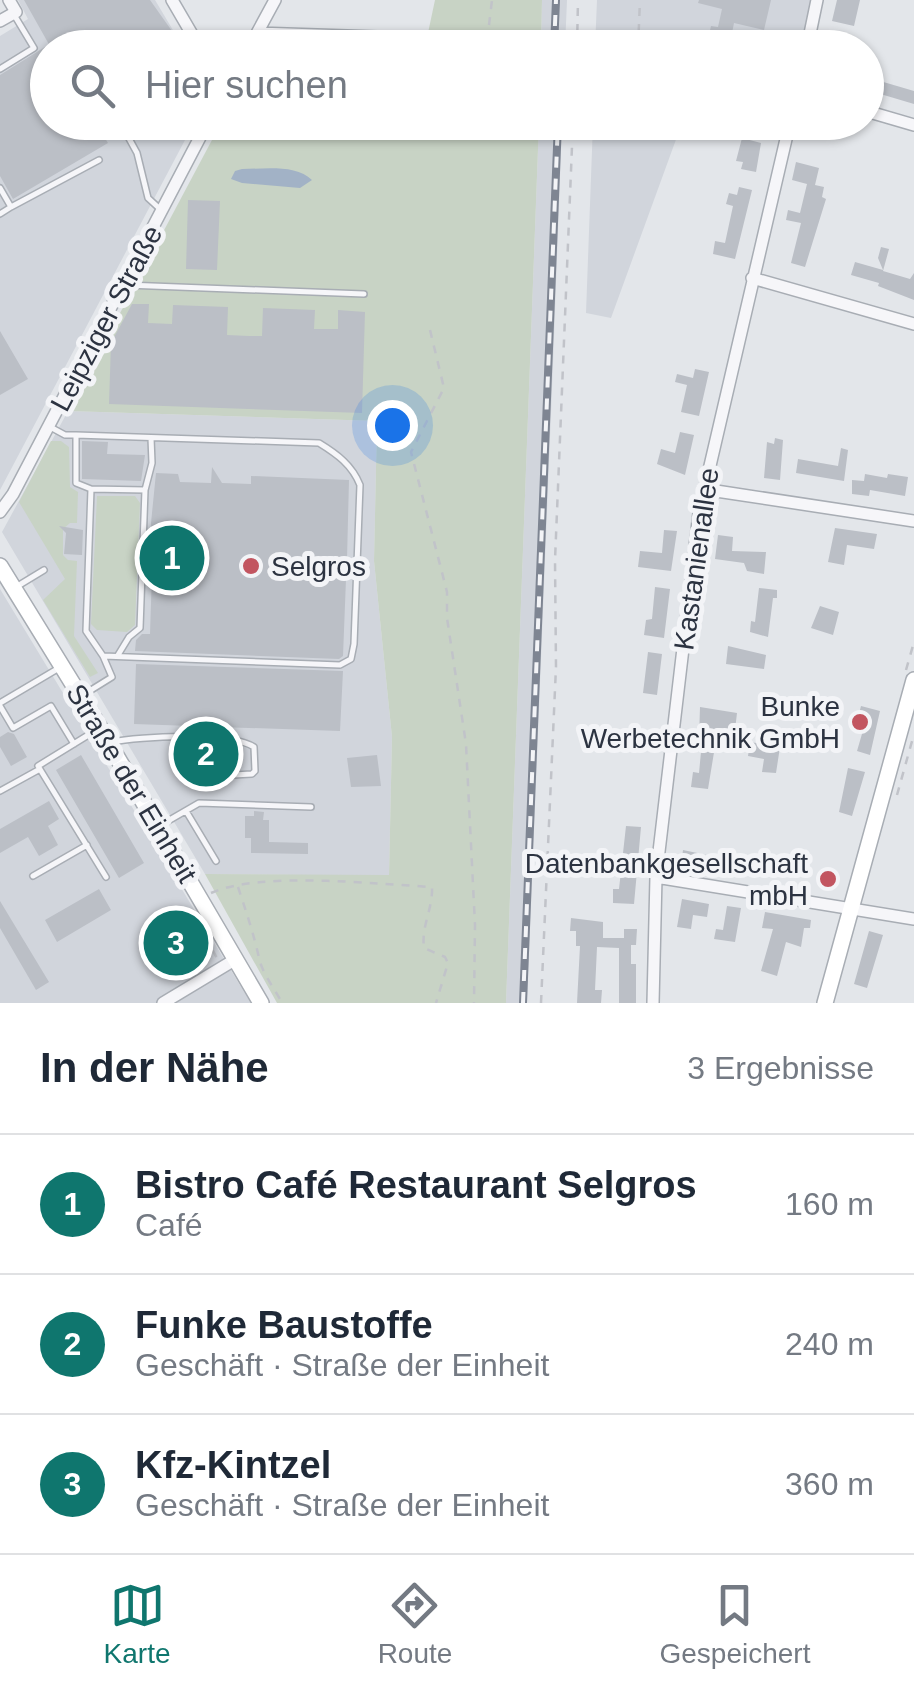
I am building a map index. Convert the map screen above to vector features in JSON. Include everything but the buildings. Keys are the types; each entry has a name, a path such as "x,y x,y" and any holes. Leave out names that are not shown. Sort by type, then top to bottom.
{"street":[{"path":"0,21 16,12 9,0"},
{"path":"172,0 190,30"},
{"path":"258,30 275,0"},
{"path":"811,30 817,0"},
{"path":"884,116 914,125"},
{"name":"Leipziger Straße","path":"0,512 199,140"},
{"name":"Kastanienallee","path":"652,1003 656,877 704,489 786,140"},
{"path":"752,278 914,324"},
{"path":"704,489 914,521"},
{"name":"Straße der Einheit","path":"0,566 262,1003"},
{"path":"825,1003 914,680"},
{"path":"656,877 914,918"},
{"path":"163,1003 236,960"}],"lane":[{"path":"14,13 30,41"},
{"path":"0,69 30,50"},
{"path":"130,140 148,198 162,211"},
{"path":"0,214 99,160"},
{"path":"0,188 11,207"},
{"path":"123,285 364,294"},
{"path":"49,426 66,435 319,443 354,470 360,485 354,644 350,659 340,665 103,656"},
{"path":"76,435 76,483 91,490 144,490"},
{"path":"117,656 140,628 144,490 152,463 151,438"},
{"path":"81,696 112,677 86,631 91,490"},
{"path":"14,589 44,570"},
{"path":"62,666 0,704 13,728 52,706 74,744"},
{"path":"100,728 38,766 106,878"},
{"path":"109,743 184,738 245,740 254,747 252,774 196,777"},
{"path":"0,791 40,768"},
{"path":"159,826 199,803 311,807"},
{"path":"186,811 216,861"},
{"path":"33,876 86,845"}],"path":[{"path":"489,25 492,0"},
{"path":"577,30 578,0"},
{"path":"639,30 640,0"},
{"path":"541,1003 573,140"},
{"path":"430,330 444,388 411,452 447,592 446,618 466,744 474,1003"},
{"path":"200,898 222,888 300,881 432,887 422,932 424,948 445,957 448,963 436,1003"},
{"path":"237,886 250,933 258,946 259,961 282,1003"},
{"path":"206,936 222,968"}],"shaded area":[{"path":"18,0 155,0 173,30 30,30 30,140 185,140 0,490 0,36 28,19"},
{"path":"542,0 567,0 566,30 541,30"},
{"path":"597,0 811,0 805,30 596,30"},
{"path":"538,140 561,140 527,1003 506,1003"},
{"path":"592,140 676,140 611,318 586,313"},
{"path":"68,411 377,421 374,561 392,737 389,876 205,874 2,532"},
{"path":"0,589 238,982 251,1003 0,1003"}],"green space":[{"path":"435,0 542,0 541,30 429,30"},
{"path":"212,140 538,140 506,1003 277,1003 205,874 389,875 392,737 374,561 377,421 68,411"},
{"path":"51,441 61,441 69,447 70,487 78,492 77,523 63,529 63,555 77,561 74,636 98,673 90,677 43,600 65,579 19,502"},
{"path":"97,496 135,496 140,503 135,625 127,632 97,630 91,624"}],"water":[{"path":"289,169 312,180 300,188 231,179 235,171"}],"railway":[{"path":"555,30 556,0"},
{"path":"523,1003 557,140"}],"place":[{"name":"Bistro Café Restaurant Selgros","path":"172,558"},
{"name":"Selgros","path":"251,566"},
{"name":"Bunke Werbetechnik GmbH","path":"860,722"},
{"name":"Funke Baustoffe","path":"206,754"},
{"name":"Datenbankgesellschaft mbH","path":"828,879"},
{"name":"Kfz-Kintzel","path":"176,943"}]}
